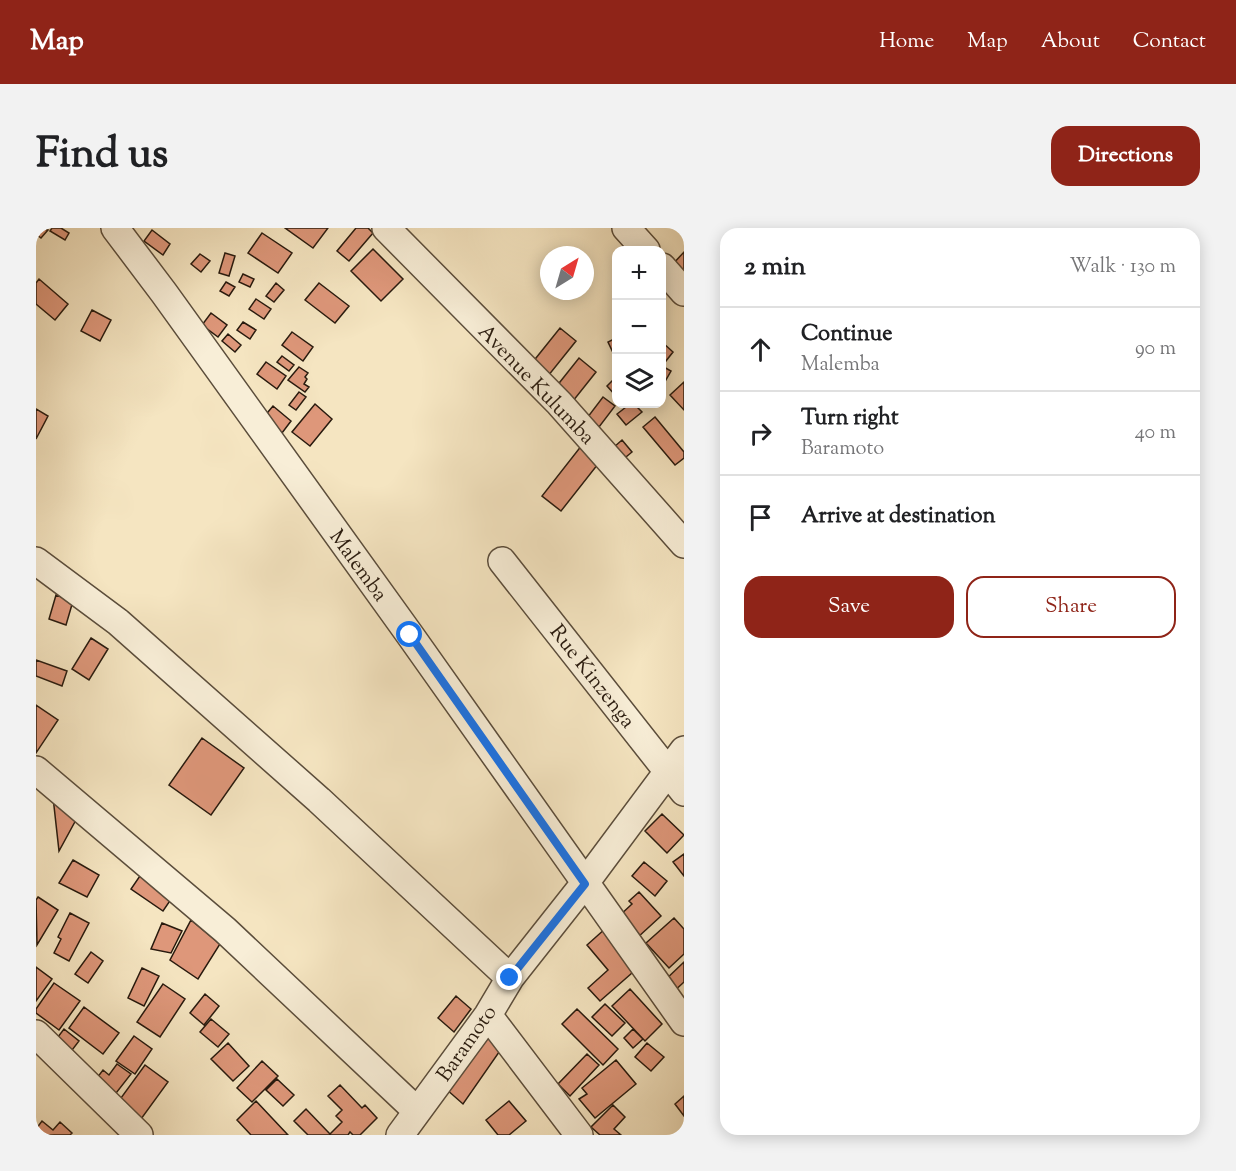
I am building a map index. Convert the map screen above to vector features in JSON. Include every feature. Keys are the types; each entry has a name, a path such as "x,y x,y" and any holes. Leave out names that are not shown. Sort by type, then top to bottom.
{"street":[{"name":"Malemba","path":"115,228 410,635 684,1022"},
{"name":"Avenue Kulumba","path":"386,228 559,403 684,544"},
{"path":"626,228 642,246"},
{"path":"666,272 684,292"},
{"path":"36,561 127,630 319,800 510,978"},
{"name":"Rue Kinzenga","path":"502,561 676,783"},
{"name":"Baramoto","path":"400,1135 488,1015 510,978 585,884 676,783 684,750"},
{"path":"36,770 225,930 417,1111"},
{"path":"488,1015 579,1135"},
{"path":"36,1034 139,1135"}],"building":[{"path":"38,228 48,230 41,238 36,234"},
{"path":"52,228 61,228 69,233 65,240 50,231"},
{"path":"285,228 328,228 313,248"},
{"path":"356,228 368,228 373,233 349,261 337,251"},
{"path":"152,230 170,244 163,255 144,241"},
{"path":"262,233 292,253 278,273 248,253"},
{"path":"373,249 403,279 381,301 351,271"},
{"path":"684,252 684,276 672,265"},
{"path":"225,253 235,256 229,276 219,273"},
{"path":"200,254 210,261 201,272 191,264"},
{"path":"243,274 254,279 250,287 239,282"},
{"path":"39,279 68,304 55,320 36,304 36,283"},
{"path":"226,282 235,287 229,296 220,291"},
{"path":"276,283 284,290 274,302 266,296"},
{"path":"319,283 349,306 335,323 305,300"},
{"path":"256,299 271,309 264,319 249,309"},
{"path":"92,310 111,320 100,341 81,331"},
{"path":"211,313 227,325 218,337 202,325"},
{"path":"243,322 256,330 250,339 237,330"},
{"path":"560,328 576,341 548,376 532,363"},
{"path":"292,332 313,347 303,361 282,345"},
{"path":"228,334 241,345 235,352 222,341"},
{"path":"666,346 673,352 666,361"},
{"path":"282,356 294,365 289,371 277,362"},
{"path":"579,358 596,372 573,401 556,387"},
{"path":"266,362 286,376 277,389 257,374"},
{"path":"299,367 308,373 304,384 309,387 305,392 288,380"},
{"path":"666,368 671,371 666,380"},
{"path":"612,381 612,392 607,386"},
{"path":"684,382 684,410 670,395"},
{"path":"299,392 306,397 296,410 289,405"},
{"path":"603,397 612,404 613,408 599,427 587,418"},
{"path":"315,404 332,419 310,446 292,432"},
{"path":"273,406 291,421 282,433 263,418"},
{"path":"625,408 638,408 642,412 626,425 617,414"},
{"path":"36,409 48,416 36,439"},
{"path":"655,417 684,452 684,458 675,465 643,427"},
{"path":"622,440 632,452 615,466 605,455"},
{"path":"582,445 602,459 561,511 542,496"},
{"path":"56,595 73,601 66,625 49,619"},
{"path":"91,638 108,649 89,680 72,669"},
{"path":"36,660 67,671 62,686 36,676"},
{"path":"36,705 58,720 36,753"},
{"path":"202,738 244,768 211,815 169,785"},
{"path":"53,797 77,818 59,851"},
{"path":"662,814 684,835 667,853 645,831"},
{"path":"684,854 684,876 673,862"},
{"path":"73,860 99,875 87,897 59,883"},
{"path":"644,862 667,881 655,896 632,876"},
{"path":"144,870 176,892 163,911 131,889"},
{"path":"639,892 661,916 637,938 618,917 632,904 629,901"},
{"path":"38,897 58,910 37,945 36,900"},
{"path":"70,913 89,923 69,961 54,953 61,939 58,937"},
{"path":"674,918 684,929 684,954 669,968 646,943"},
{"path":"191,920 220,944 198,979 170,960"},
{"path":"162,923 182,931 171,953 151,949"},
{"path":"606,928 640,966 600,1001 588,988 608,970 587,945"},
{"path":"91,952 103,961 88,983 75,974"},
{"path":"684,962 684,982 672,993 662,983"},
{"path":"36,967 52,979 36,1001"},
{"path":"142,968 159,976 144,1006 128,998"},
{"path":"54,983 80,1001 59,1030 36,1013 36,1009"},
{"path":"163,984 185,999 160,1037 137,1022"},
{"path":"630,989 662,1024 645,1041 612,1006"},
{"path":"205,994 219,1006 204,1025 190,1013"},
{"path":"456,996 471,1009 454,1032 438,1018"},
{"path":"605,1004 625,1023 612,1036 592,1017"},
{"path":"84,1007 119,1033 103,1054 69,1028"},
{"path":"577,1009 618,1049 603,1065 562,1024"},
{"path":"211,1019 229,1034 218,1047 200,1032"},
{"path":"64,1029 79,1041 63,1062 48,1050"},
{"path":"633,1029 643,1039 633,1048 624,1038"},
{"path":"486,1032 504,1045 463,1104 446,1089"},
{"path":"134,1036 152,1049 135,1074 116,1061"},
{"path":"228,1043 249,1066 233,1081 211,1059"},
{"path":"647,1043 664,1057 651,1071 635,1057"},
{"path":"587,1054 599,1065 570,1096 558,1084"},
{"path":"616,1060 636,1084 595,1118 579,1099 587,1094 582,1088"},
{"path":"262,1061 278,1076 252,1102 237,1088"},
{"path":"117,1064 131,1074 113,1097 87,1091 103,1070 109,1075"},
{"path":"145,1065 168,1082 133,1130 110,1113"},
{"path":"277,1079 294,1095 283,1106 266,1090"},
{"path":"340,1085 362,1108 365,1105 377,1118 360,1135 353,1135 350,1132 348,1135 308,1135 294,1121 306,1109 330,1134 342,1122 336,1116 342,1110 328,1096"},
{"path":"684,1096 684,1116 675,1104"},
{"path":"256,1101 288,1135 251,1135 237,1120"},
{"path":"509,1101 526,1121 509,1135 498,1135 486,1120"},
{"path":"613,1105 625,1117 614,1129 621,1135 600,1135 591,1127"},
{"path":"42,1121 53,1130 60,1122 72,1133 70,1135 38,1135 36,1129"}],"route":[{"path":"410,635 585,884 510,978"}]}
